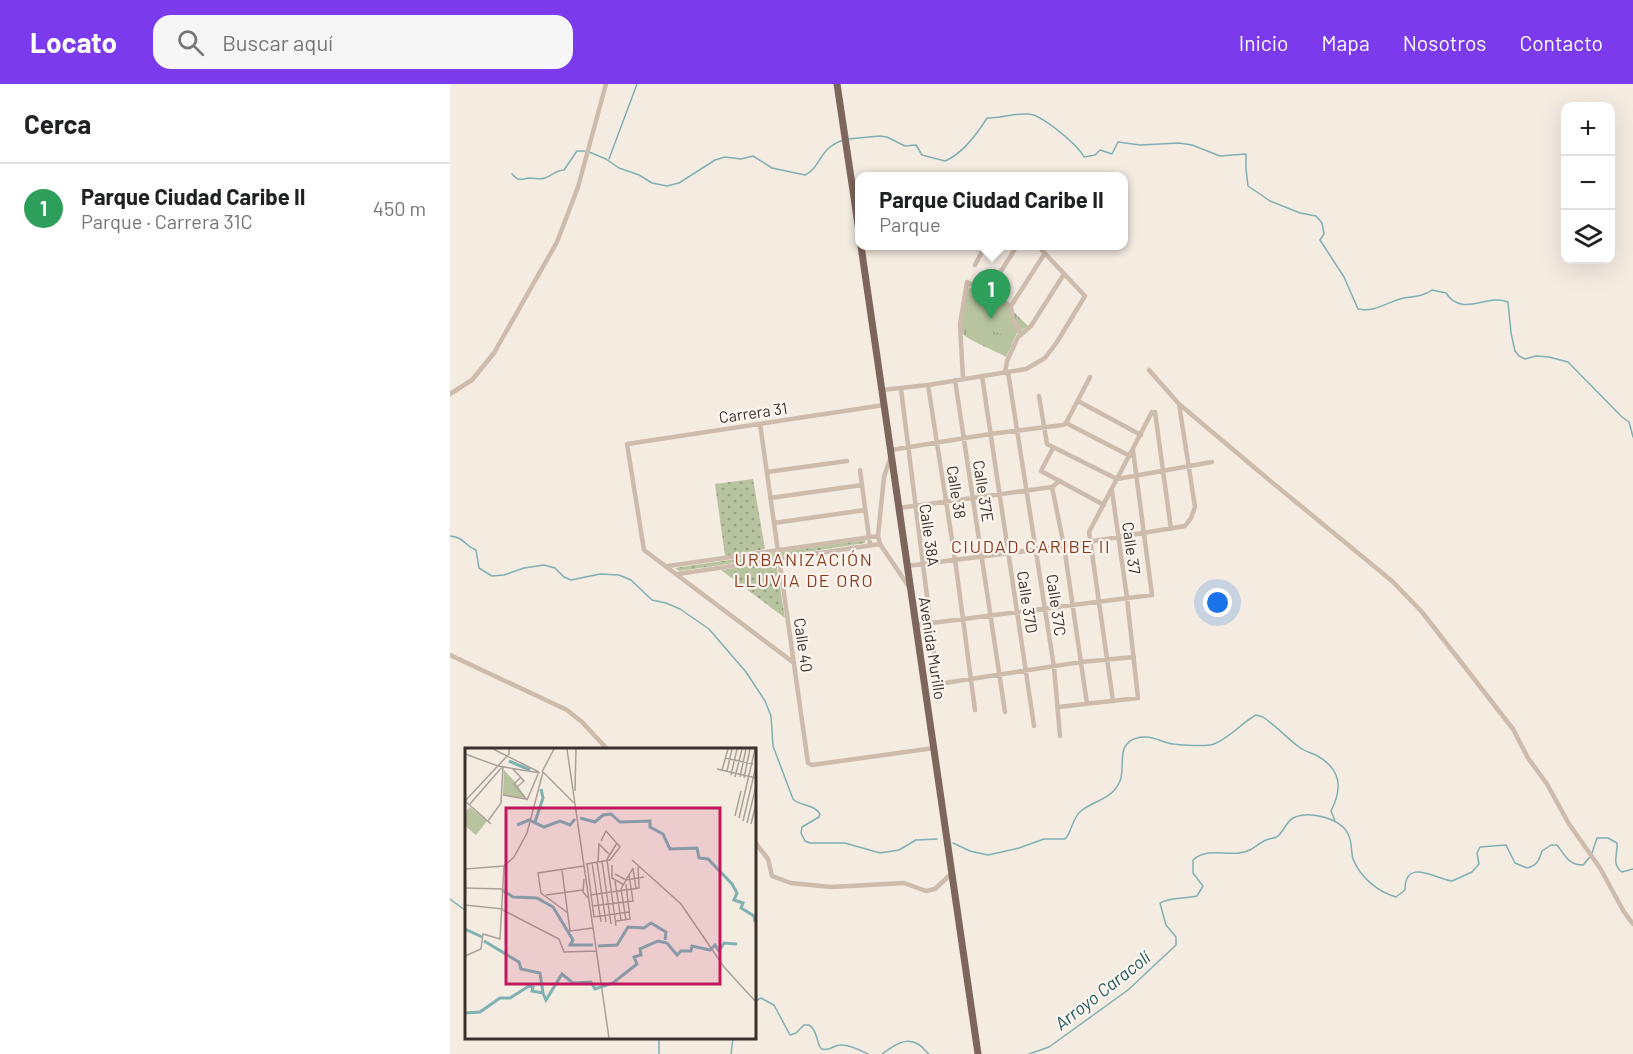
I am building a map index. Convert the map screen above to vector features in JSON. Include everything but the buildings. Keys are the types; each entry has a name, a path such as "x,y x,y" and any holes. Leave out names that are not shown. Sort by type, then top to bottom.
{"main road":[{"path":"837,84 855,205"},
{"name":"Avenida Murillo","path":"862,250 978,1054"}],"street":[{"path":"450,394 472,380 483,369 498,348 539,276 567,220 606,84"},
{"path":"975,265 984,250"},
{"path":"987,292 1014,250"},
{"path":"882,390 1026,369 1045,358 1084,296 1042,250"},
{"path":"1021,335 1012,316 1011,306 1045,253"},
{"path":"1007,372 1007,361 1021,335 1030,326 1064,274"},
{"path":"963,378 960,326 967,282 1011,306"},
{"path":"1149,370 1179,404 1392,581 1422,612 1514,729 1528,758 1547,784 1569,824 1600,868 1633,924"},
{"name":"Calle 37C","path":"1007,372 1054,667 1060,736"},
{"name":"Calle 37D","path":"982,376 1034,726"},
{"path":"910,590 880,544 878,536 884,477 891,452 937,442 1063,425 1090,377"},
{"name":"Calle 37E","path":"955,380 1005,712"},
{"name":"Calle 38","path":"928,385 955,559 975,710"},
{"name":"Calle 38A","path":"900,389 938,684 971,679"},
{"path":"1039,396 1047,444 1117,479 1212,462"},
{"path":"1078,400 1141,435"},
{"path":"907,566 1064,546 1185,526 1195,507 1179,404"},
{"name":"Carrera 31","path":"668,567 644,550 627,446 629,442 884,405"},
{"path":"1058,707 1113,700 1089,532 1154,412 1170,529"},
{"path":"1066,423 1130,456"},
{"name":"Calle 40","path":"760,424 808,764 934,748"},
{"path":"1053,448 1041,471 1104,505"},
{"path":"916,625 1152,595 1133,450"},
{"path":"767,472 847,461"},
{"path":"860,470 870,545"},
{"path":"899,508 1052,487 1060,481"},
{"path":"770,498 862,484"},
{"path":"1052,487 1064,546 1087,704"},
{"name":"Calle 37","path":"1112,491 1138,698 1113,700"},
{"path":"774,523 865,510"},
{"path":"668,567 878,536"},
{"path":"678,574 880,544"},
{"path":"668,567 794,663"},
{"path":"450,655 567,710 582,722 606,748"},
{"path":"971,679 1081,662 1134,657"},
{"path":"756,844 768,859 773,877 807,885 857,886 904,883 926,891 935,889 951,874"}],"green space":[{"path":"969,287 1008,306 1028,326 1017,333 1006,357 963,334 961,318"},
{"path":"968,298 1009,308 1002,334 961,324"},
{"path":"753,479 765,549 725,556 715,484"},
{"path":"865,540 865,543 781,556 781,552"},
{"path":"776,553 777,557 679,571 675,568"},
{"path":"776,562 785,618 721,570"}],"waterway":[{"path":"609,159 637,84"},
{"path":"848,139 887,137 905,146 916,145 922,155 945,161 963,149 987,118 1029,114 1042,119 1059,131 1075,145 1084,157 1095,155 1100,150 1112,154 1118,142 1140,145 1179,143 1192,145 1220,156 1246,154 1248,186 1270,201 1300,213 1316,216 1322,223 1324,234 1320,240 1344,277 1358,309 1376,308 1398,299 1422,295 1432,290 1446,293 1460,304 1492,300 1508,302 1511,333 1515,351 1519,356 1525,359 1536,356 1549,357 1568,362 1629,422 1633,437"},
{"path":"589,152 652,183 667,186 679,183 715,160 725,157 741,159 753,156 772,168 805,175 814,168 829,148 844,140"},
{"path":"512,174 520,179 545,178 564,170 577,151 585,151"},
{"path":"450,536 459,538 476,550 479,568 492,576 544,565 555,568 571,580 600,574 619,575 631,580 652,600 680,609 709,629 746,672 765,701 771,716 773,746 793,799 814,808 820,814 819,817 802,827 801,833 805,841 845,843 880,853 899,850 916,840 937,839"},
{"path":"953,843 970,851 988,855 1044,839 1065,839 1078,814 1086,807 1108,796 1117,787 1122,775 1122,756 1130,741 1146,737 1173,744 1210,745 1225,738 1256,715 1263,717 1299,747 1316,755 1331,766 1338,786 1331,811 1335,821"},
{"name":"Arroyo Caracolí","path":"1029,1054 1049,1047 1128,990 1176,945 1176,937 1166,925 1160,903 1197,896 1203,886 1193,873 1193,860 1206,853 1235,853 1250,850 1266,840 1277,837 1293,818 1316,815 1340,824 1349,836 1353,859 1360,872 1376,888 1396,897 1405,890 1406,880 1410,874 1416,872 1452,881 1472,872 1479,864 1477,853 1480,847 1506,845 1515,863 1527,868 1536,864 1542,851 1551,845 1557,845 1567,859 1578,865 1583,865 1590,857"},
{"name":"Arroyo Caracolí","path":"1592,853 1597,838 1608,838 1617,843 1616,862 1619,869 1622,872 1633,869"},
{"path":"450,899 465,910"},
{"name":"Arroyo Caracolí","path":"756,1001 761,998 774,1005 790,1035 796,1033 804,1025 809,1025 822,1049 843,1045 868,1054"},
{"path":"659,1039 659,1054"},
{"name":"Arroyo Caracolí","path":"731,1054 733,1039"},
{"name":"Arroyo Caracolí","path":"882,1054 899,1043 908,1041 919,1045 929,1054"}],"place":[{"name":"Parque Ciudad Caribe II","path":"991,319"}],"district":[{"name":"CIUDAD CARIBE II","path":"1031,546"},
{"name":"URBANIZACIÓN LLUVIA DE ORO","path":"804,569"}]}
